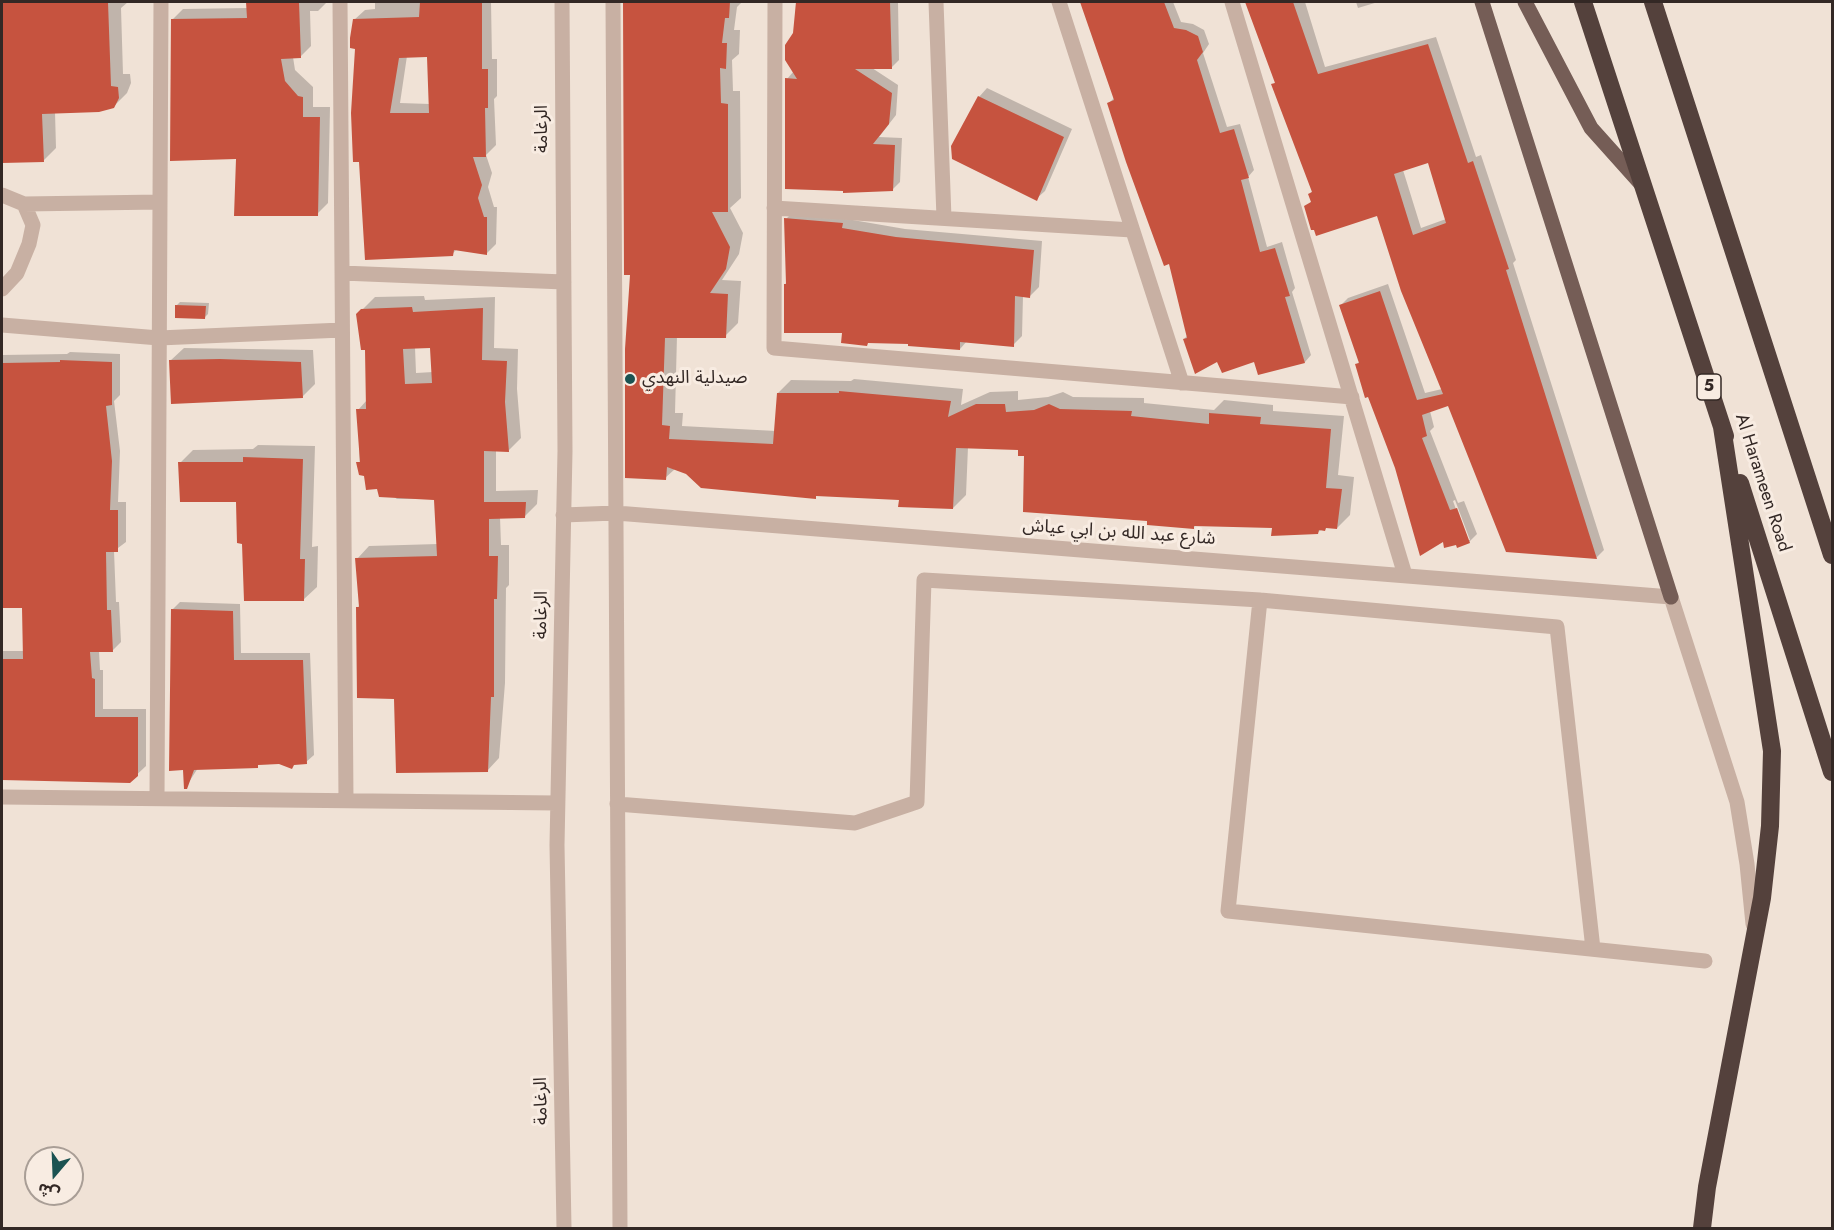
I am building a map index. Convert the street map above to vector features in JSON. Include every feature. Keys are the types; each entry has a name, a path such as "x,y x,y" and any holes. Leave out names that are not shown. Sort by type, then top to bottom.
{"highway":[{"name":"Al Harameen Road","path":"1583,2 1833,772"},
{"path":"1653,2 1833,555"},
{"path":"1702,1228 1707,1187 1755,936 1770,826 1772,751 1722,427"}],"main road":[{"path":"1482,2 1671,597"},
{"path":"1525,2 1591,128 1644,187"}],"street":[{"path":"157,798 161,2"},
{"path":"340,2 346,800"},
{"name":"الرغامة","path":"562,2 563,515 557,803 564,1228"},
{"path":"613,2 620,1228"},
{"path":"775,2 774,348 1352,397"},
{"path":"936,2 944,218"},
{"path":"1059,2 1182,383"},
{"path":"1232,2 1405,575"},
{"path":"2,195 24,204 160,202"},
{"path":"2,289 17,273 29,244 33,225 24,204"},
{"path":"774,208 1132,230"},
{"path":"342,273 564,282"},
{"path":"2,325 159,338 342,330"},
{"name":"شارع عبد الله بن ابي عياش","path":"563,515 616,513 1671,597"},
{"path":"617,804 855,823 917,802 924,580 1260,600 1557,627 1593,950"},
{"path":"1671,597 1737,802 1748,864 1755,936"},
{"path":"1260,600 1228,911 1705,961"},
{"path":"2,797 557,803"}],"building":[{"path":"2,2 108,2 111,86 118,87 119,98 114,108 99,112 42,114 44,162 2,163"},
{"path":"246,2 299,2 301,58 281,59 285,81 298,96 303,97 303,117 320,117 318,216 234,216 236,159 170,161 171,19 247,18"},
{"path":"420,2 482,2 482,69 488,69 488,108 485,108 486,157 473,157 482,185 478,198 484,217 487,217 487,255 454,250 453,256 365,260 359,162 353,162 351,113 355,49 350,48 350,38 353,19 419,17","holes":["427,57 429,113 390,113 399,58"]},
{"path":"623,2 730,2 729,18 725,18 722,43 727,43 726,69 720,68 721,103 728,104 728,212 712,212 730,247 726,269 710,293 728,294 726,338 665,338 662,425 670,426 669,439 773,444 777,393 839,393 839,391 951,401 948,417 976,404 1005,404 1006,412 1034,410 1049,404 1060,409 1132,411 1131,416 1209,424 1209,413 1261,417 1260,424 1331,429 1326,488 1342,489 1337,529 1326,528 1325,531 1319,530 1318,534 1271,536 1272,528 1194,526 1194,529 1147,525 1147,521 1023,512 1024,456 1018,456 1018,450 956,448 953,509 898,507 899,500 816,496 816,499 701,488 686,474 667,467 666,480 625,478 625,349 630,275 624,275"},
{"path":"796,2 890,2 892,69 855,69 892,93 889,124 873,144 895,145 893,191 843,193 843,191 785,189 785,78 797,79 785,60 785,45 793,33"},
{"path":"1080,2 1164,2 1174,28 1186,30 1198,36 1203,52 1197,60 1220,133 1234,129 1249,178 1241,180 1260,252 1275,248 1290,296 1285,297 1305,363 1258,375 1254,362 1222,373 1217,362 1195,374 1183,339 1187,338 1169,264 1164,266 1126,162 1107,103 1114,100"},
{"path":"1245,2 1293,2 1318,74 1428,44 1468,163 1473,161 1509,269 1506,270 1597,559 1506,552 1448,406 1422,415 1427,436 1422,438 1450,510 1457,508 1470,543 1457,548 1456,545 1444,548 1443,542 1420,556 1395,468 1368,397 1365,398 1355,364 1359,363 1339,305 1380,291 1417,400 1443,394 1401,291 1377,216 1316,236 1314,230 1311,230 1304,206 1311,202 1308,194 1312,192 1271,84 1275,83","holes":["1428,163 1446,223 1413,235 1394,174"]},
{"path":"978,96 1064,137 1037,201 952,159 951,146"},
{"path":"784,218 843,223 842,228 896,237 1034,250 1030,298 1015,296 1014,347 960,342 960,350 908,346 908,344 868,343 867,346 841,343 842,333 784,333 784,284 786,284"},
{"path":"175,305 206,306 205,319 175,318"},
{"path":"412,307 413,312 483,308 482,360 507,361 505,402 509,452 484,451 484,502 526,502 525,518 489,519 489,556 498,556 497,599 494,599 494,697 491,697 488,772 396,773 394,699 357,698 356,607 359,607 355,558 437,556 434,500 379,497 377,489 366,490 364,476 359,475 356,462 360,462 356,409 366,409 365,350 361,350 356,314 361,309","holes":["430,348 432,383 405,384 403,349"]},
{"path":"60,360 112,362 112,405 106,406 112,461 110,510 118,510 118,552 106,552 107,610 111,610 113,652 90,652 92,678 95,679 95,717 138,717 138,776 130,783 2,780 2,659 23,659 22,608 2,608 2,363 60,362"},
{"path":"169,360 301,362 303,398 171,404"},
{"path":"243,457 303,459 300,559 305,559 304,601 244,601 242,544 237,543 236,502 180,502 178,462 243,462"},
{"path":"171,609 233,611 234,660 303,660 307,764 294,765 292,769 279,764 258,765 258,768 194,770 187,789 184,789 183,770 169,771"}],"place":[{"name":"صيدلية النهدي","path":"630,379"}]}
